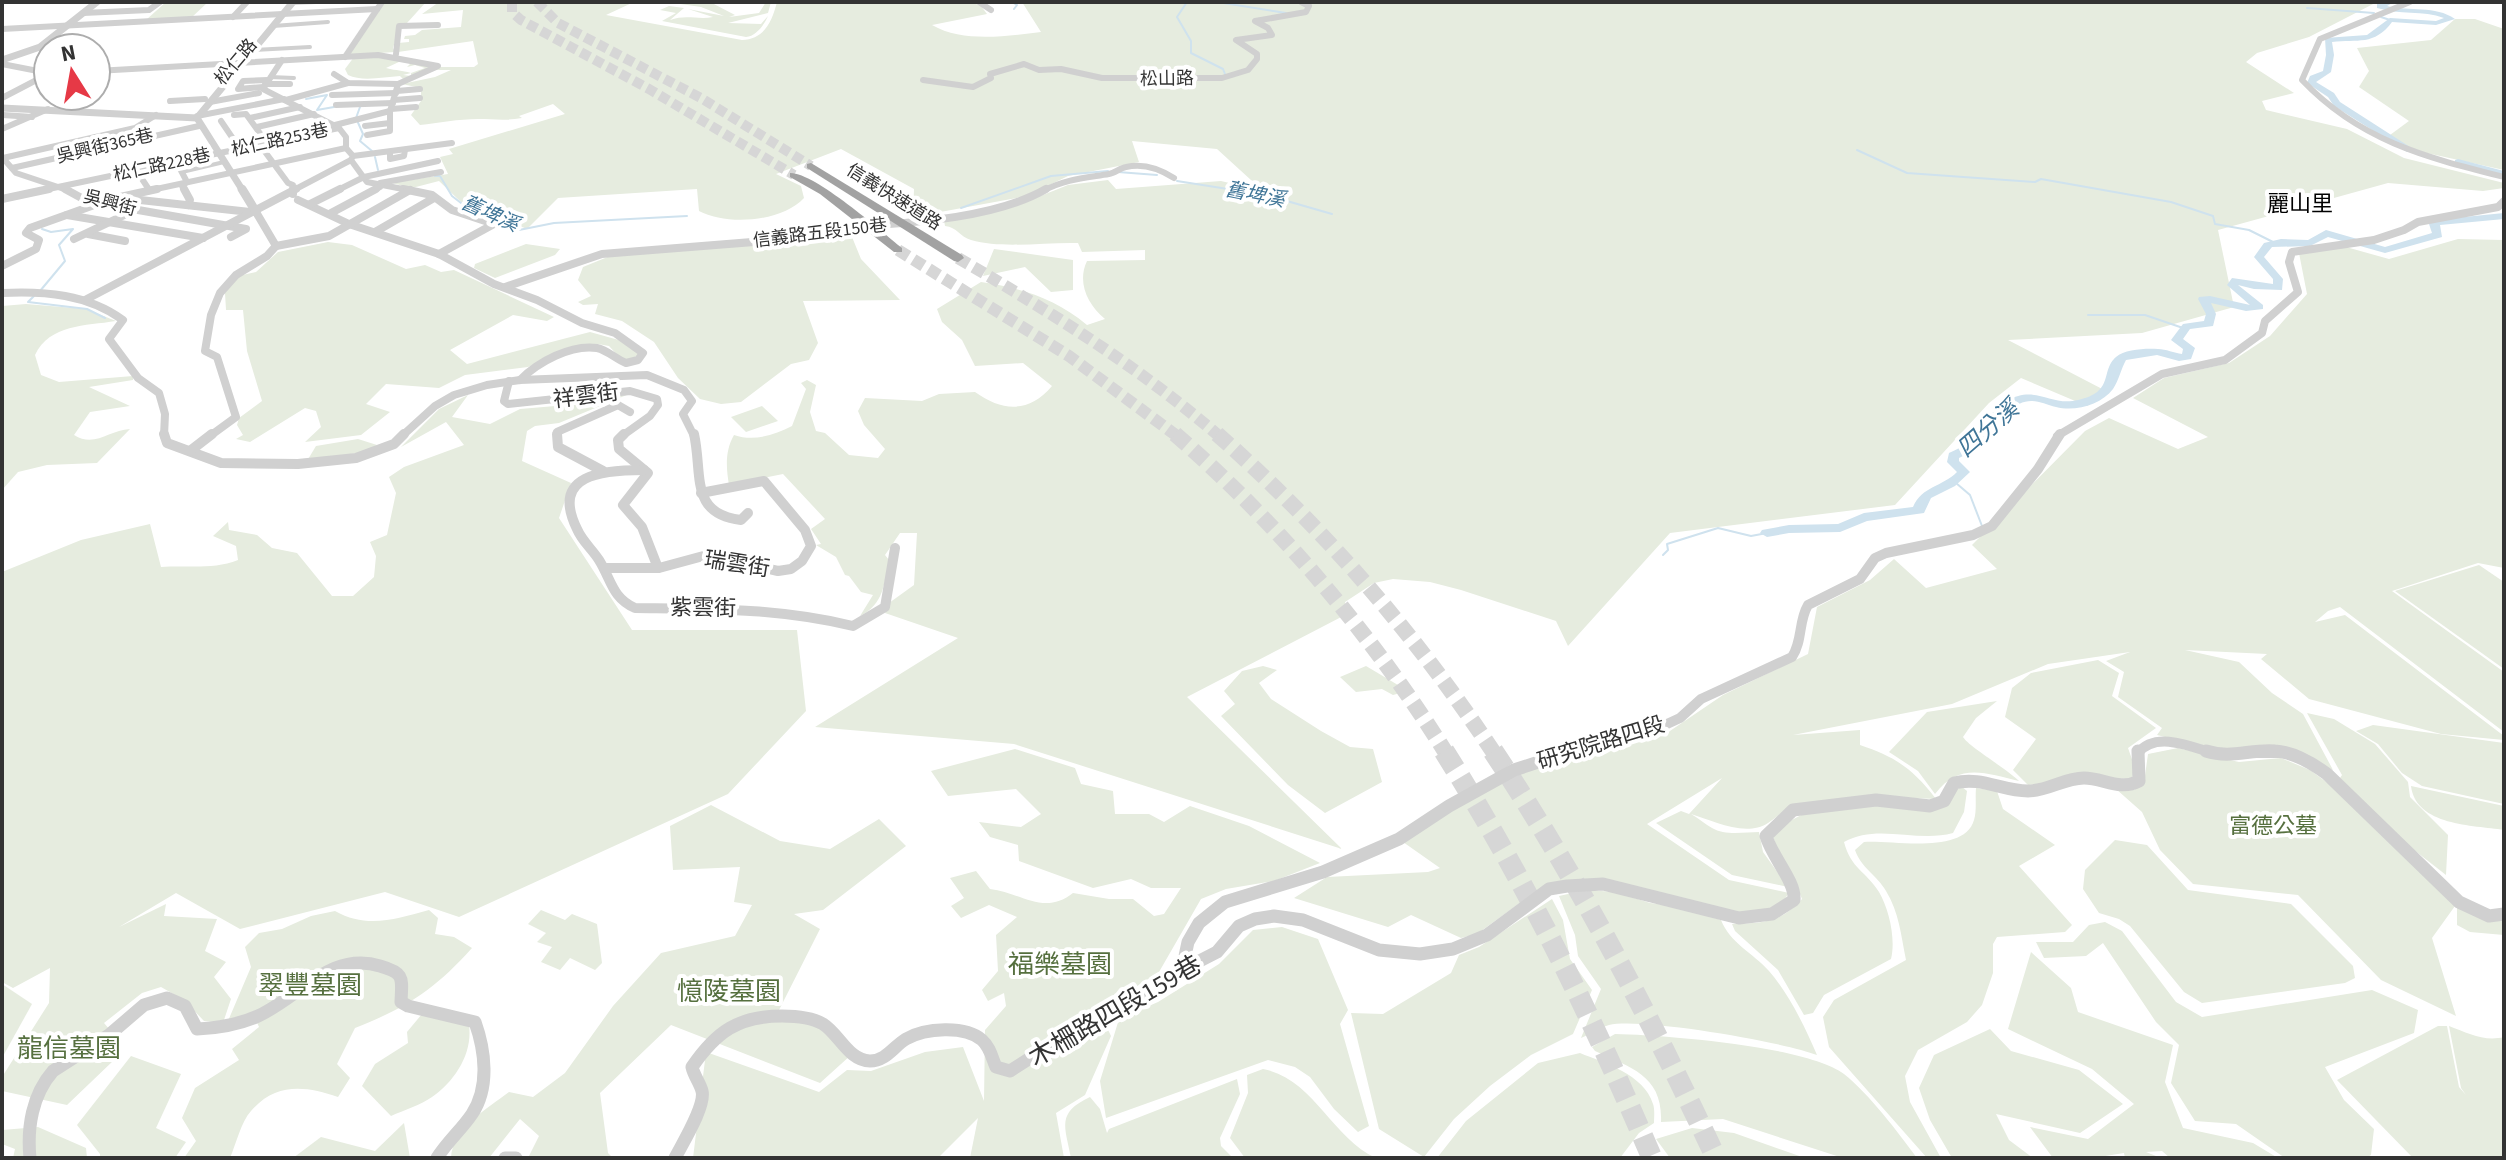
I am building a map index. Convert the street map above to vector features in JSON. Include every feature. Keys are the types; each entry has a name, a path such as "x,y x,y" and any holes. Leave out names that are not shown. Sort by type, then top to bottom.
{"highway":[{"name":"信義快速道路","path":"811,166 958,258"},
{"name":"信義快速道路","path":"794,175 828,196 852,226 898,250"},
{"path":"828,196 849,190"}],"street":[{"path":"2,62 40,47 99,2"},
{"path":"233,17 247,2"},
{"path":"290,2 316,2"},
{"name":"松仁路","path":"196,119 207,100 290,2"},
{"path":"345,57 382,2"},
{"path":"979,2 991,10"},
{"name":"松山路","path":"923,80 973,87 991,78 990,74 1024,64 1102,78 1227,77 1248,70 1257,59 1257,54 1236,40 1272,35 1268,28 1255,21 1299,15 1309,9 1301,2"},
{"path":"2410,2 2319,40 2302,80 2308,90 2343,115 2402,150 2504,177"},
{"path":"83,13 149,10 159,3"},
{"path":"2,29 377,9"},
{"name":"松仁路","path":"238,63 253,50 279,14"},
{"path":"273,26 328,22"},
{"path":"112,70 399,54 399,26 438,25"},
{"path":"253,50 310,47"},
{"path":"366,130 390,131 394,99 438,66 378,55"},
{"path":"267,84 282,60"},
{"path":"2,62 32,70"},
{"path":"334,74 348,83"},
{"path":"170,101 231,99 267,84 292,81"},
{"path":"2,98 32,82"},
{"name":"吳興街365巷","path":"12,168 158,134 196,119 348,83 394,99"},
{"path":"267,84 285,99 337,126 346,137 346,148 367,182 410,190 434,198 470,218 494,224 439,254"},
{"path":"336,105 420,93"},
{"path":"332,95 394,99 416,107"},
{"name":"松仁路253巷","path":"221,152 337,126 394,99"},
{"path":"250,118 300,107"},
{"path":"2,108 32,109"},
{"path":"231,110 234,116 246,114 257,127 273,165 293,185 292,192 298,200 331,213 347,226"},
{"path":"2,129 42,112"},
{"path":"102,112 196,119 221,152 230,174 255,206 276,246"},
{"path":"3,115 32,117"},
{"path":"2,158 135,128 156,115"},
{"path":"257,127 318,116"},
{"path":"301,136 290,125 318,116"},
{"path":"221,121 240,149"},
{"path":"146,122 158,134"},
{"path":"85,300 256,212 352,158 390,152 390,159 404,156 405,150 452,143"},
{"path":"420,171 439,167 438,147"},
{"path":"2,266 26,256 38,246 39,240 26,233 30,228 97,203 346,148"},
{"name":"松仁路228巷","path":"2,199 221,152"},
{"path":"309,156 323,174"},
{"name":"吳興街","path":"2,158 16,173 97,203 228,225"},
{"path":"310,204 363,174 412,160"},
{"path":"176,161 187,182 184,184 191,205"},
{"path":"363,174 438,161"},
{"path":"182,172 224,162"},
{"name":"信義路五段150巷","path":"505,287 602,254 852,226 921,222 1024,202 1057,183 1149,166 1174,178"},
{"path":"136,170 150,191"},
{"path":"331,213 379,185 441,172"},
{"path":"190,451 236,417 217,357 205,351 210,317 220,290 242,270 272,253 276,246 329,236 410,190"},
{"path":"129,195 132,199 256,212"},
{"path":"375,232 434,198"},
{"path":"74,239 155,200"},
{"path":"298,200 296,204 347,226 375,232 439,254 505,287"},
{"name":"研究院路四段","path":"1182,970 1188,942 1199,923 1225,902 1323,872 1399,839 1449,806 1514,770 1596,743 1654,730 1680,718 1701,699 1792,657 1800,645 1804,612 1808,605 1860,579 1875,558 1973,535 1992,526 2038,469 2057,436 2162,374 2225,360 2262,333 2265,321 2296,295 2298,288 2289,262 2292,252 2384,237 2418,222 2498,207 2504,201"},
{"path":"65,215 203,238"},
{"path":"228,225 246,229 231,237"},
{"path":"85,233 125,241"},
{"name":"祥雲街","path":"505,287 582,323 615,333 643,353 638,360 625,363 615,360 600,348 585,348 540,366 520,380"},
{"path":"2,293 85,300 112,311 123,320 109,339 131,370 159,393 165,414 164,438 167,443 221,463 268,465 356,458 394,444 435,406 477,387 520,380 647,375 684,390 692,401 683,414 693,432 701,493 713,512 723,518 741,520 748,513"},
{"name":"祥雲街","path":"509,381 504,401 508,404 630,391 655,397 658,405 652,415 628,429 618,440 619,449 644,470"},
{"path":"630,412 618,405 557,432 558,447 603,471 644,470 647,478 623,505 642,527 658,568"},
{"name":"紫雲街","path":"603,471 580,479 568,508 578,532 604,568 611,591 620,603 635,608 755,609 803,614 853,626 885,607 895,548"},
{"name":"瑞雲街","path":"604,568 658,568 710,555 743,566 785,570 796,567 808,554 811,546 805,530 764,481 701,493"},
{"name":"木柵路四段159巷","path":"675,1158 701,1106 702,1091 695,1081 692,1067 719,1032 735,1022 765,1015 807,1018 823,1024 857,1057 869,1061 886,1056 904,1040 919,1033 973,1034 984,1041 996,1067 1010,1071 1052,1044 1116,1014 1182,970 1217,952 1239,926 1255,919 1274,916 1303,920 1354,943 1403,954 1442,951 1487,935 1549,889 1567,886 1603,884 1739,918 1772,914 1787,907 1796,892 1791,878 1780,869 1766,836 1793,810 1876,800 1930,806 1944,801 1954,783 1972,778 2026,791 2043,790 2082,778 2129,786 2139,781 2141,772 2137,755 2140,747 2157,741 2231,757 2281,752 2310,763 2331,778 2459,902 2489,916 2504,914"},
{"path":"30,1158 27,1127 46,1079 53,1071 109,1035 144,1005 167,998 185,1006 197,1029 223,1028 278,1005 336,966 356,962 397,971 402,978 401,1002 409,1007 455,1013 475,1022 485,1049 480,1096 476,1108 447,1140 437,1158"},
{"path":"505,1158 516,1158"}],"green space":[{"path":"166,2 208,2 191,18 146,20"},
{"path":"384,2 426,2 407,23 400,25 393,48 395,52 349,55"},
{"path":"439,2 634,2 606,15 742,40 762,33 770,22 777,2 971,2 981,6 987,14 932,25 957,34 985,37 1041,32 1022,2 2377,2 2309,37 2257,53 2246,62 2294,93 2262,101 2266,110 2347,129 2404,158 2504,183 2504,188 2483,191 2388,183 2218,230 2234,307 2142,333 2008,340 2108,392 2087,406 2021,378 1989,403 1895,505 1670,533 1568,646 1556,621 1430,582 1393,579 1374,583 1345,602 1347,614 1187,697 1342,849 1014,744 815,727 958,638 885,613 889,603 914,585 917,533 900,533 885,555 889,560 878,599 860,616 873,595 861,592 845,575 836,557 816,545 821,544 811,529 825,519 783,474 729,485 728,478 728,453 734,435 749,438 764,436 792,426 806,389 801,383 807,380 816,385 810,412 816,431 825,433 849,455 878,458 885,449 864,425 858,411 865,398 922,401 939,394 975,392 1006,406 1015,407 1034,401 1052,386 1023,363 975,366 962,340 942,322 937,309 981,282 1037,296 1063,308 1087,325 1105,319 1093,307 1086,292 1083,277 1087,261 1145,260 1145,250 1082,252 1078,243 983,243 967,239 945,226 944,220 1033,199 1068,185 1108,180 1116,189 1221,181 1263,191 1217,149 1132,141 1139,162 1068,176 1027,196 913,217 914,189 841,149 776,174 801,186 804,198 794,206 768,217 739,220 711,216 699,211 697,189 558,198 527,229 461,202 439,181 412,188 392,183 448,174 440,157 453,154 449,149 565,114 553,104 519,116 522,118 420,125 411,115 421,101 421,88 402,84 451,70 435,70 438,67 474,67 478,64 473,41 398,52 398,43 409,42 409,39 404,39 405,36 422,30 461,27 463,10 422,14"},
{"path":"667,2 710,2 735,15 729,17 759,13 766,2 771,2 768,13 728,23 761,24 768,16 759,30 746,37 662,21 676,13 660,10 669,6 684,8 670,20 713,17 688,9 724,16 701,7"},
{"path":"2455,19 2475,19 2504,29 2504,170 2413,150 2390,135 2409,121 2359,87 2369,71 2357,48 2431,40"},
{"path":"375,56 401,61 386,68 411,73 403,75 410,76 403,79 400,76 366,79 348,75 345,69 354,57"},
{"path":"411,63 431,67 411,76 411,73 425,68 415,65 407,67"},
{"path":"852,237 861,259 900,300 803,301 818,343 809,360 791,364 741,402 721,404 700,399 678,378 654,342 622,321 595,314 598,304 583,305 578,302 591,296 578,280 583,267 610,256"},
{"path":"2458,239 2504,240 2504,568 2478,563 2392,591 2504,672 2504,732 2340,607 2328,611 2315,622 2345,615 2504,736 2504,740 2441,734 2309,699 2261,659 2267,654 2185,650 2239,662 2272,693 2303,714 2333,770 2278,745 2223,751 2157,735 2162,728 2118,697 2124,672 2106,661 2130,652 2048,664 1952,704 1793,735 1860,730 1860,745 1903,765 1936,799 1870,798 1805,804 1749,829 1691,814 1723,832 1759,832 1763,852 1788,887 1732,875 1656,823 1681,811 1689,814 1722,778 1647,824 1729,880 1789,893 1781,904 1768,911 1747,914 1649,891 1542,887 1477,934 1461,938 1411,915 1388,927 1294,898 1327,877 1428,872 1440,868 1403,842 1456,804 1534,767 1667,733 1723,695 1808,654 1817,607 1870,580 1894,559 1926,588 1997,569 1972,545 2085,431 2109,418 2178,449 2208,437 2133,398 2164,378 2229,363 2270,336 2307,294 2299,253 2346,247 2389,259"},
{"path":"328,242 352,245 406,269 425,265 441,272 454,270 554,317 547,321 513,315 450,350 467,364 590,332 626,342 641,354 629,360 621,359 609,346 598,344 569,350 528,367 465,375 439,388 386,384 366,404 390,412 361,435 305,442 321,427 316,411 305,408 250,442 236,439 243,435 237,425 239,418 262,401 247,351 243,310 226,310 225,293 238,276 256,272 278,252"},
{"path":"526,244 560,249 555,255 495,278 474,268 475,264"},
{"path":"994,249 1073,260 1073,290 1051,292 1025,267 983,276"},
{"path":"26,304 86,309 116,321 59,332 50,337 35,355 41,375 59,382 133,376 133,380 89,387 130,406 90,412 74,435 89,440 130,429 97,463 47,465 18,472 2,490 2,306"},
{"name":"龍信墓園","path":"629,394 559,423 535,426 527,431 522,461 571,483 559,518 632,630 797,630 806,711 728,794 459,917 385,892 240,929 176,893 119,927 166,904 164,916 217,919 205,951 226,962 214,977 231,999 223,1023 204,1021 184,1000 161,987 142,993 104,1023 116,1037 113,1061 67,1105 2,1091 2,1077 49,1003 50,968 13,988 2,982 2,572 81,540 150,524 161,567 229,563 238,560 236,546 213,536 228,522 229,530 257,535 272,548 297,553 332,596 353,596 374,577 376,556 370,542 387,535 396,493 389,477 404,467 464,445 446,422 401,447 439,409 468,395 452,417 490,424 520,409 579,404"},
{"path":"762,406 778,421 746,432 731,417"},
{"path":"358,439 377,445 363,452 307,461 316,446"},
{"path":"2479,565 2504,582 2504,669 2395,591"},
{"path":"2098,660 2119,673 2112,696 2156,728 2128,748 2135,768 2132,778 2028,785 2013,770 2036,739 2005,717 2012,688 2031,673"},
{"path":"1263,666 1277,670 1259,683 1271,699 1350,747 1373,749 1382,782 1325,813 1288,785 1221,716 1235,704 1224,691 1242,671"},
{"path":"1366,666 1408,691 1393,695 1382,689 1356,692 1340,677"},
{"path":"1997,701 1976,718 1963,737 2019,781 1973,772 1953,777 1935,794 1918,771 1889,752 1927,712"},
{"name":"富德公墓","path":"2307,713 2334,719 2375,744 2408,782 2410,797 2448,835 2446,875 2400,839 2340,778 2342,775"},
{"path":"2373,725 2504,743 2504,804 2422,786 2402,773 2378,744 2356,731"},
{"name":"富德公墓","path":"2178,748 2239,762 2281,758 2310,770 2329,784 2455,906 2432,938 2456,1016 2381,980 2298,895 2193,884 2160,850 2142,812 2116,789 2134,790 2144,783 2148,754"},
{"name":"福樂墓園","path":"1015,749 1075,768 1081,784 1113,791 1115,814 1149,814 1164,822 1190,806 1249,826 1320,863 1274,881 1226,889 1201,899 1159,972 1099,1011 1111,1036 1085,1095 1056,1113 1064,1158 970,1158 978,1118 938,1158 693,1158 706,1052 819,1092 847,1070 871,1071 925,1052 963,1047 984,1101 985,1030 1006,1006 1004,993 988,1001 982,990 998,971 996,935 1017,917 989,905 961,918 951,906 964,898 950,878 976,871 990,889 1033,901 1052,903 1073,893 1133,899 1154,916 1164,914 1181,888 1151,888 1131,879 1093,888 1019,861 1018,845 990,837 979,822 1021,827 1041,814 1016,789 948,796 931,771"},
{"path":"2411,786 2504,806 2504,830 2434,816 2415,799"},
{"path":"1962,787 1967,791 1964,812 1953,833 1925,836 1870,834 1844,842 1851,858 1879,892 1886,907 1892,933 1891,959 1824,995 1813,1013 1804,1015 1778,970 1735,931 1732,924 1771,920 1786,913 1802,899 1773,836 1788,822 1807,812 1892,804 1917,809"},
{"path":"1976,788 1997,791 2003,809 2055,845 2019,866 2072,925 2065,932 1997,937 1993,944 1993,973 1982,1005 1967,1022 1918,1050 1905,1076 1910,1102 1941,1158 1927,1158 1829,1047 1823,1017 1834,1000 1906,960 1894,907 1882,885 1861,862 1855,850 1864,842 1926,843 1957,838 1968,831 1974,820"},
{"name":"憶陵墓園","path":"711,805 780,841 830,849 879,819 906,846 823,910 794,914 820,929 777,1014 814,1024 851,1055 820,1083 671,1025 600,1093 608,1153 613,1158 528,1158 539,1136 520,1119 489,1158 451,1158 453,1147 464,1129 491,1105 509,1092 533,1097 565,1073 613,1006 661,953 735,936 752,905 734,902 740,867 673,870 670,826"},
{"name":"富德公墓","path":"2115,840 2147,845 2188,890 2291,904 2353,966 2355,978 2345,983 2202,1003 2184,992 2130,926 2099,913 2083,889 2085,870"},
{"path":"1586,890 1616,892 1650,903 1682,907 1721,920 1730,935 1776,980 1796,1011 1817,1055 1745,1038 1650,1024 1609,1025 1581,1038 1601,989 1578,956 1575,935 1559,896"},
{"path":"1552,899 1563,920 1570,959 1592,990 1573,1034 1531,1055 1490,1086 1454,1119 1424,1157 1379,1129 1351,1013 1383,1014 1451,973 1459,955 1479,947"},
{"path":"2457,907 2504,918 2504,935 2470,932 2457,925"},
{"name":"翠豐墓園","path":"429,910 438,918 435,934 454,937 472,948 419,996 355,1028 337,1064 350,1078 338,1097 314,1090 281,1091 261,1102 247,1116 230,1158 184,1158 196,1141 182,1118 195,1088 239,1060 232,1049 259,1027 253,1013 228,1021 251,967 245,947 259,933 282,929 311,916 335,911 359,920 382,921"},
{"path":"541,910 565,920 572,914 597,924 602,963 595,970 570,958 560,970 541,962 552,947 537,942 546,933 528,924"},
{"path":"2105,922 2122,931 2176,1002 2202,1017 2372,990 2418,1010 2414,1033 2325,1067 2344,1100 2374,1129 2371,1155 2366,1158 2285,1158 2236,1124 2195,1121 2171,1083 2179,1045 2156,1022 2103,943 2086,956 2044,958 2036,942 2073,942 2089,925"},
{"path":"1282,927 1318,939 1348,1010 1340,1024 1369,1126 1358,1132 1334,1109 1310,1077 1295,1067 1268,1060 1106,1118 1100,1081 1119,1019 1158,1002 1219,964 1253,930"},
{"path":"2031,952 2071,988 2078,1012 2173,1045 2165,1082 2183,1128 2253,1143 2278,1158 2170,1158 2162,1151 2146,1152 2161,1158 2125,1158 2124,1153 2093,1158 2053,1158 2030,1127 2088,1139 2134,1104 2092,1069 2008,1029"},
{"path":"2,984 32,1004 2,1058"},
{"path":"422,1014 469,1025 465,1056 455,1075 432,1097 391,1116 362,1086 375,1064 408,1043 407,1032"},
{"path":"2438,1026 2447,1026 2459,1087 2466,1095 2461,1088 2449,1026 2483,1038 2504,1037 2504,1158 2413,1158 2337,1080"},
{"path":"1990,1029 2011,1051 2079,1070 2123,1104 2080,1133 1996,1114 2009,1140 2033,1158 1952,1158 1930,1120 1919,1088 1934,1055"},
{"path":"1615,1034 1734,1044 1826,1064 1844,1074 1864,1092 1917,1158 1843,1158 1723,1119 1661,1122 1657,1094 1651,1084 1633,1069 1592,1047"},
{"path":"1580,1053 1632,1077 1653,1104 1654,1123 1639,1133 1620,1158 1437,1158 1466,1121 1538,1063"},
{"path":"131,1056 181,1074 156,1128 186,1142 175,1158 100,1158 77,1125"},
{"path":"1263,1069 1295,1084 1360,1149 1376,1158 1245,1158 1230,1138 1248,1093 1247,1075"},
{"path":"1237,1079 1240,1094 1220,1138 1221,1146 1233,1158 1071,1158 1065,1129 1067,1115 1090,1097 1100,1109 1107,1133 1109,1129"},
{"path":"404,1123 410,1158 293,1158 321,1137 375,1151"},
{"path":"38,1127 86,1148 87,1158 13,1158 15,1149 2,1144 2,1130"},
{"path":"1692,1128 1734,1133 1805,1158 1670,1158 1656,1139"}],"waterway":[{"path":"1012,2 1017,5 1014,9"},
{"path":"1187,2 1177,17 1191,41 1191,53 1223,69 1225,74"},
{"path":"1217,2 1286,13"},
{"name":"四分溪","path":"2390,2 2380,6 2398,11 2434,13 2451,19 2436,23 2390,20 2383,29 2369,37 2328,40 2330,55 2327,72 2313,78 2311,83 2331,95 2337,104 2407,149"},
{"path":"2307,8 2374,13"},
{"path":"2381,17 2390,20"},
{"name":"舊埤溪","path":"306,99 327,95 317,110 334,107"},
{"name":"舊埤溪","path":"360,107 356,118 363,134 360,141 372,151"},
{"path":"1857,150 1907,173 2035,182 2041,179 2171,202 2213,216 2215,224 2249,230 2273,242"},
{"name":"舊埤溪","path":"375,157 378,170"},
{"name":"四分溪","path":"2458,162 2504,174"},
{"name":"舊埤溪","path":"961,208 1051,176 1108,171"},
{"name":"舊埤溪","path":"1118,172 1157,175"},
{"name":"舊埤溪","path":"435,176 440,176 452,196 461,203 519,230 554,223 687,216"},
{"name":"舊埤溪","path":"1177,181 1266,195 1332,214"},
{"name":"四分溪","path":"1767,533 1789,529 1840,528 1864,517 1919,510 1926,495 1951,484 1964,472 1953,462 1953,456 1964,452 1981,438 2007,406 2032,397 2065,405 2090,401 2108,388 2122,358 2157,352 2187,357 2189,348 2177,340 2187,326 2209,324 2211,314 2203,299 2239,307 2259,307 2232,285 2236,280 2254,286 2278,288 2278,279 2259,257 2268,245 2310,243 2326,233 2385,250 2438,235 2434,224 2438,222 2504,216"},
{"name":"舊埤溪","path":"829,228 838,228"},
{"path":"40,291 65,261 59,245 73,229 51,232 42,229"},
{"path":"35,295 28,302 87,309 105,318"},
{"path":"2088,315 2145,315 2183,328"},
{"path":"1956,483 1970,495 1982,526"},
{"name":"四分溪","path":"1663,555 1668,550 1667,544 1718,528 1751,536 1767,533"}],"tunnel":[{"path":"512,2 512,12 521,20 649,89 794,175"},
{"path":"537,2 558,23 701,98 811,166"},
{"path":"898,250 1069,356 1177,436"},
{"path":"958,258 1093,341 1219,436"},
{"path":"1175,434 1251,505 1322,583 1387,666 1446,753"},
{"path":"1217,434 1294,506 1366,584 1433,666 1494,753"},
{"path":"1444,751 1503,850 1556,950 1652,1158"},
{"path":"1493,751 1555,849 1612,950 1716,1158"}],"district":[{"name":"麗山里","path":"2300,204"}]}
